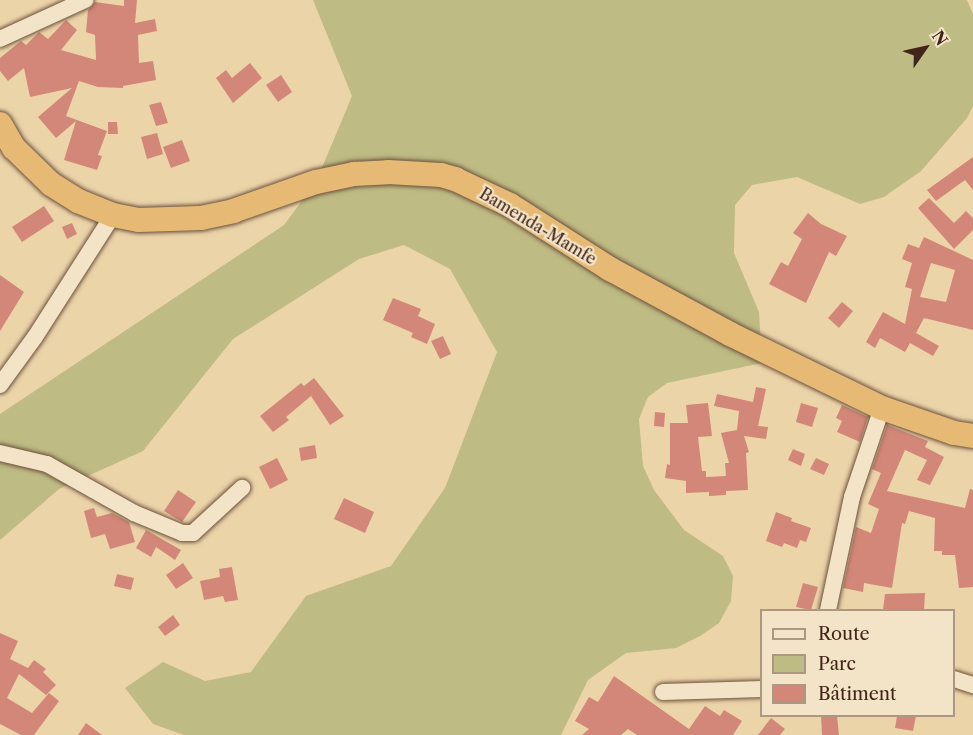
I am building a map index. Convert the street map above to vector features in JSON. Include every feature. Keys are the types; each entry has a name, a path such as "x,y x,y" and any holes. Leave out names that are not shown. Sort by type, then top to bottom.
{"highway":[{"name":"Bamenda-Mamfe","path":"0,124 14,148 51,184 78,201 113,215 139,220 201,218 233,211 316,182 354,174 388,172 441,175 455,179 510,205 610,269 730,334 882,408 954,434 973,436"}],"street":[{"path":"0,39 85,0"},
{"path":"0,385 41,328 113,215"},
{"path":"828,609 852,497 882,408"},
{"path":"0,453 47,464 134,513 182,533 193,533 242,488"},
{"path":"955,679 973,685"},
{"path":"663,692 760,689"}],"green space":[{"path":"313,0 967,0 973,14 973,106 967,118 921,171 884,197 860,204 797,177 752,185 735,205 734,253 759,312 762,363 667,383 648,397 639,419 643,466 654,490 684,530 723,556 733,576 731,601 719,623 700,636 676,648 626,653 588,680 561,735 184,735 153,724 125,688 163,662 205,681 251,672 306,596 391,566 445,488 497,352 450,269 404,245 359,259 233,339 143,451 59,489 0,540 0,414 284,225 316,182 352,96"}],"building":[{"path":"124,0 137,0 135,23 155,19 157,31 138,35 139,63 153,61 156,80 123,86 123,88 98,87 79,81 66,116 107,131 98,155 102,156 97,170 64,160 76,121 56,138 38,117 72,88 30,97 24,68 8,81 0,71 0,58 21,41 26,45 39,32 48,39 66,20 77,30 61,50 96,60 95,35 86,32 88,10 95,2 124,6"},
{"path":"250,63 262,78 233,103 216,78 226,70 232,78"},
{"path":"281,75 292,92 278,102 266,85"},
{"path":"161,102 168,123 156,126 149,105"},
{"path":"108,122 117,122 118,134 108,134"},
{"path":"157,133 163,154 147,159 141,137"},
{"path":"182,140 190,161 171,168 163,147"},
{"path":"973,157 973,190 965,180 936,201 927,190"},
{"path":"929,198 954,223 966,211 973,218 973,230 954,249 918,208"},
{"path":"44,206 54,221 22,242 12,227"},
{"path":"808,213 821,224 847,236 836,256 829,252 806,303 769,284 781,262 788,266 802,239 793,233"},
{"path":"72,223 77,234 67,239 62,227"},
{"path":"924,237 973,260 973,330 924,318 916,333 939,346 933,356 910,343 905,352 880,338 875,348 866,342 883,312 905,324 912,289 905,287 912,263 902,259 908,244 919,248","holes":["931,263 955,270 946,302 920,297"]},
{"path":"0,275 24,292 0,331"},
{"path":"393,298 421,309 418,316 435,324 427,344 411,337 413,333 383,320"},
{"path":"842,302 853,311 839,328 828,318"},
{"path":"443,336 451,354 440,359 431,341"},
{"path":"314,378 344,416 330,425 311,396 286,417 289,420 273,432 260,416 301,383 304,386"},
{"path":"756,387 766,389 758,426 768,427 766,439 744,436 749,452 746,453 748,490 726,491 726,495 709,496 709,492 686,493 686,481 665,478 667,464 670,465 670,423 688,423 686,405 708,403 712,436 698,437 702,471 706,471 706,477 726,476 725,463 729,463 721,433 737,430 739,411 714,406 717,394 753,402"},
{"path":"801,403 818,408 812,427 796,422"},
{"path":"842,405 868,417 860,442 837,432 842,421 836,418"},
{"path":"655,412 665,413 664,427 654,426"},
{"path":"887,425 928,441 925,447 944,457 930,485 917,480 927,460 905,450 887,491 965,508 970,489 973,490 973,587 959,588 955,555 942,555 942,551 934,551 935,518 909,511 905,524 902,523 892,588 864,583 863,592 843,588 856,527 871,533 879,509 868,504 881,473 872,469"},
{"path":"315,445 317,458 301,461 299,448"},
{"path":"793,449 805,454 801,466 788,460"},
{"path":"277,458 288,480 270,489 259,467"},
{"path":"816,458 829,464 824,475 810,469"},
{"path":"178,490 196,502 182,522 164,511"},
{"path":"344,498 374,512 365,533 334,519"},
{"path":"94,508 97,517 112,513 129,522 135,542 110,549 105,534 91,538 84,511"},
{"path":"776,512 792,518 791,521 811,528 806,542 800,540 797,548 784,543 782,547 766,541"},
{"path":"146,530 181,550 175,560 156,547 151,557 136,548"},
{"path":"183,563 193,578 176,589 166,575"},
{"path":"232,567 238,600 225,602 223,596 204,600 200,581 220,577 219,569"},
{"path":"117,574 134,578 131,590 114,586"},
{"path":"803,583 818,587 811,609 796,607"},
{"path":"925,593 924,609 883,609 885,594"},
{"path":"173,615 180,625 165,636 158,627"},
{"path":"0,633 18,641 10,659 28,668 34,660 46,669 43,672 56,685 46,695 19,674 7,698 32,713 49,693 59,701 34,735 21,735 0,724"},
{"path":"614,676 689,729 705,706 720,716 724,710 742,721 733,735 637,735 628,729 621,735 582,735 589,729 575,721 589,697 598,702"},
{"path":"821,717 837,717 839,735 822,735"},
{"path":"897,717 916,717 913,731 895,728"},
{"path":"771,718 785,729 780,735 758,735"},
{"path":"86,723 102,735 78,735"}]}
